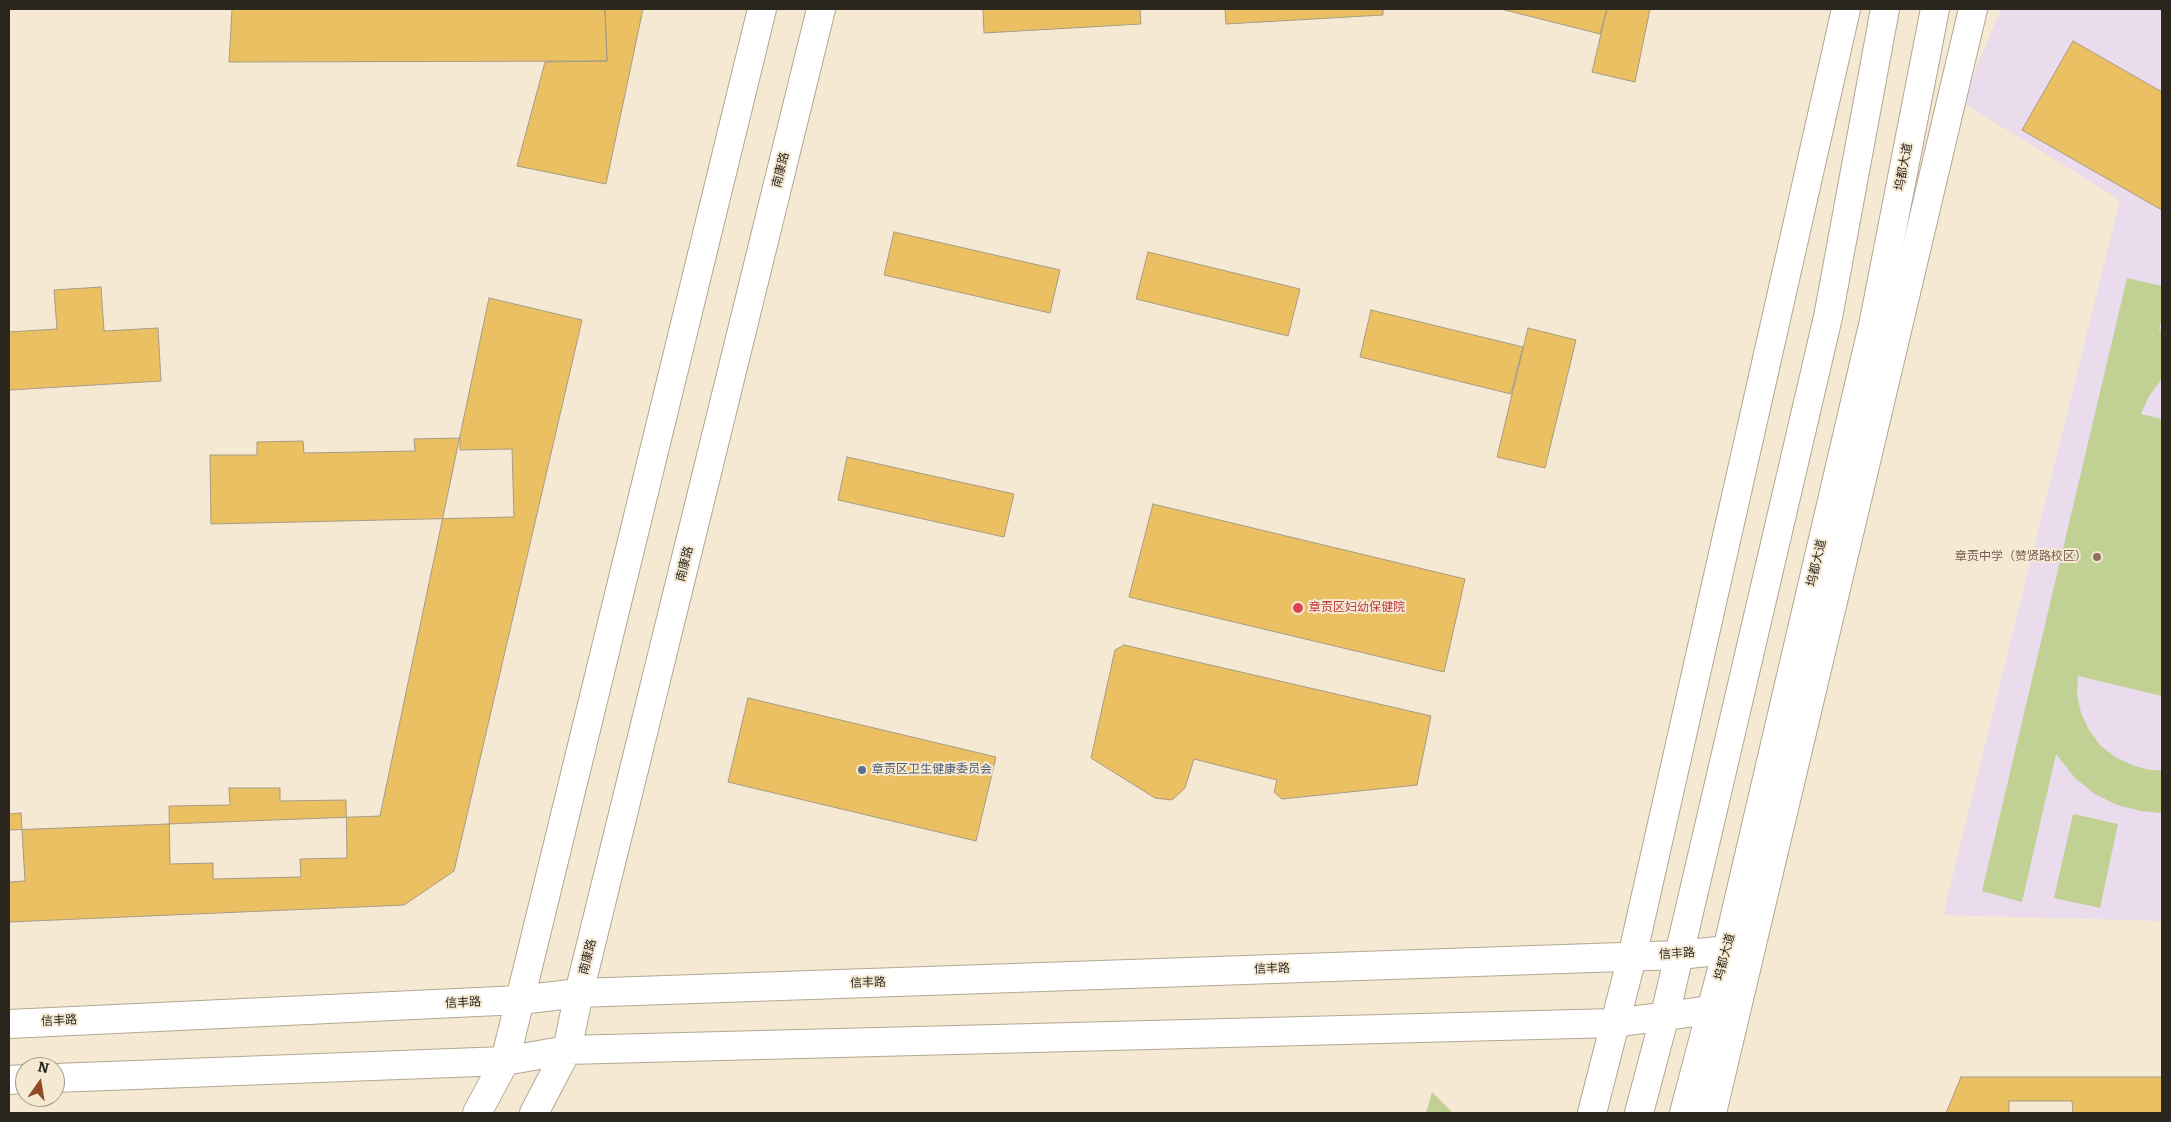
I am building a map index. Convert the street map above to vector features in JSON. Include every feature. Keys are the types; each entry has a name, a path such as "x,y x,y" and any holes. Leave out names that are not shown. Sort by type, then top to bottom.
{"main road":[{"path":"478,1113 505,1061 762,9"},
{"name":"南康路","path":"534,1113 567,1050 579,993 821,9"},
{"path":"1592,1113 1632,957 1846,9"},
{"path":"1639,1113 1665,1015 1828,317 1886,9"},
{"name":"坞都大道","path":"1684,1113 1727,950 1874,321 1935,9"},
{"path":"1712,1113 1973,9"},
{"name":"信丰路","path":"9,1024 520,1000 579,993 1632,957 1727,950"},
{"path":"65,1078 505,1061 567,1050 1615,1024 1665,1015 1710,1010"}],"shaded area":[{"name":"章贡中学（赞贤路校区）","path":"2001,9 2162,9 2162,921 1943,915 2120,200 1962,102"}],"green space":[{"path":"2127,278 2162,286 2162,316 2159,330 2162,329 2162,379 2149,396 2141,414 2162,419 2162,696 2078,676 2077,695 2081,713 2089,730 2100,745 2115,757 2132,765 2150,770 2162,770 2162,813 2141,811 2117,805 2095,794 2075,778 2056,754 2022,902 1982,891"},
{"path":"2073,814 2118,824 2100,908 2054,898"},
{"path":"1432,1092 1453,1113 1426,1113"}],"building":[{"path":"232,9 605,9 607,61 229,62"},
{"path":"605,9 643,9 606,184 517,166 545,62 607,61"},
{"path":"983,9 1140,9 1141,24 984,33"},
{"path":"1225,9 1383,9 1383,15 1226,24"},
{"path":"1501,9 1607,9 1600,34"},
{"path":"1607,9 1650,9 1635,82 1592,72"},
{"path":"2073,41 2162,92 2162,210 2022,130"},
{"path":"894,232 1060,270 1050,313 884,275"},
{"path":"1148,252 1300,289 1288,336 1136,299"},
{"path":"101,287 104,331 158,328 161,381 9,390 9,332 57,329 54,290"},
{"path":"489,298 582,320 454,871 404,905 9,922 9,830 380,816"},
{"path":"1371,310 1523,347 1511,394 1360,357"},
{"path":"1528,328 1576,340 1545,468 1497,457"},
{"path":"460,438 460,450 512,449 514,517 211,524 210,455 257,455 257,442 303,441 304,453 415,451 414,439"},
{"path":"847,457 1014,494 1004,537 838,500"},
{"path":"1153,504 1465,579 1444,672 1129,597"},
{"path":"1124,645 1431,716 1417,785 1282,799 1274,792 1277,780 1194,759 1185,788 1172,800 1155,798 1091,758 1115,650"},
{"name":"章贡区卫生健康委员会","path":"748,698 996,757 976,841 728,782"},
{"path":"229,788 280,788 280,801 346,800 347,858 300,859 301,877 213,879 213,863 170,864 169,806 230,805"},
{"path":"21,813 25,881 9,882 9,814"},
{"path":"1961,1077 2162,1077 2162,1113 1946,1113"},
{"path":"2009,1101 2072,1101 2073,1113 2009,1113"}],"place":[{"name":"章贡中学（赞贤路校区）","path":"2097,557"},
{"name":"章贡区妇幼保健院","path":"1298,608"},
{"name":"章贡区卫生健康委员会","path":"862,770"}]}
